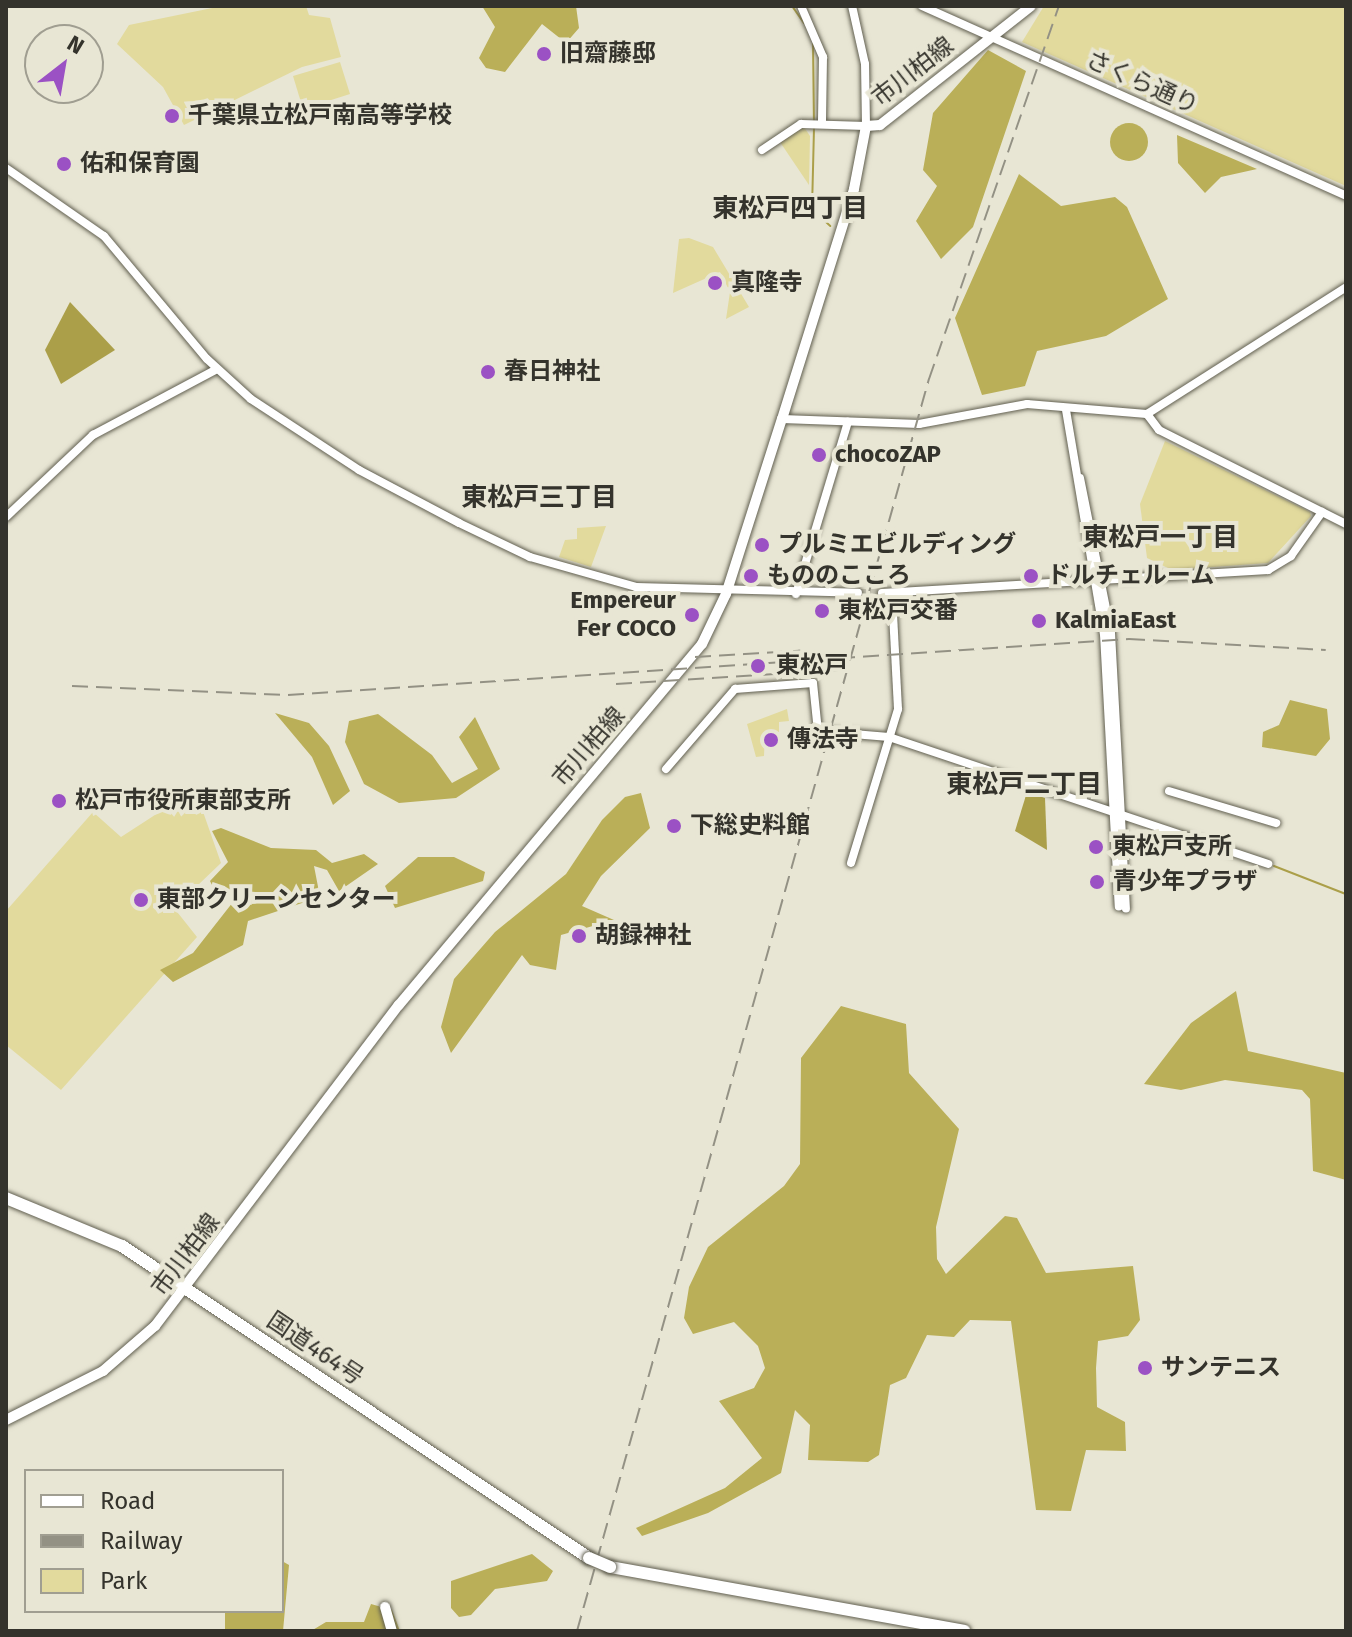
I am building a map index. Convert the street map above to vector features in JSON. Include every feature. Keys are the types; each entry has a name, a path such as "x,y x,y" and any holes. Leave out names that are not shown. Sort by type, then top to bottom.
{"highway":[{"name":"国道464号","path":"6,1198 107,1236 589,1558 610,1567 964,1631"}],"main road":[{"name":"市川柏線","path":"6,1420 120,1360 186,1289 399,1005 694,654 726,594 854,189 866,126 880,125 1031,6"},
{"path":"385,1607 392,1631"}],"street":[{"path":"801,6 823,57 817,124"},
{"path":"762,150 817,124 866,126 865,64 852,6"},
{"name":"さくら通り","path":"922,6 1346,196"},
{"path":"6,168 104,236 217,369 359,470 530,557 607,581 726,594 858,593"},
{"path":"782,419 919,424 1027,404 1066,410 1147,414 1346,287"},
{"path":"6,517 93,435 217,369"},
{"path":"1066,410 1098,584 1123,908"},
{"path":"1147,414 1159,430 1346,524"},
{"path":"796,594 848,422"},
{"path":"851,863 900,694 887,593 1098,584 1268,570 1291,556 1322,512"},
{"path":"666,769 735,689 815,683 815,729 889,737 1117,809 1268,864"},
{"path":"1169,791 1276,823"}],"green space":[{"path":"222,6 306,6 309,15 330,18 341,57 302,67 184,125 163,87 117,44 129,25"},
{"path":"1044,6 1346,6 1346,186 1022,42"},
{"path":"340,62 350,94 303,109 293,76"},
{"path":"804,127 810,136 809,185 780,142"},
{"path":"689,238 713,247 749,307 726,319 730,292 720,272 673,293 679,239"},
{"path":"1165,441 1310,512 1311,516 1268,563 1172,570 1147,558 1140,504"},
{"path":"606,526 591,567 559,557 565,540 577,539 577,528"},
{"path":"787,709 789,721 779,722 779,732 765,731 764,756 756,757 747,724"},
{"path":"195,789 221,863 174,908 197,937 61,1090 6,1045 6,911 93,812 121,837"}],"shaded area":[{"path":"482,6 576,6 579,28 566,43 542,24 505,72 486,68 479,58 495,27"},
{"path":"988,50 1026,71 973,227 941,259 916,221 937,186 923,170 933,113"},
{"path":"1129,123 1143,128 1148,142 1143,156 1129,161 1115,156 1110,142 1115,128"},
{"path":"1177,135 1257,169 1221,177 1205,193 1178,163"},
{"path":"1019,174 1061,206 1115,197 1127,207 1168,299 1106,336 1037,351 1025,386 982,395 955,318"},
{"path":"70,302 115,350 61,384 45,350"},
{"path":"1290,700 1327,709 1330,739 1316,756 1262,747 1263,732 1279,725"},
{"path":"275,713 309,723 329,746 350,791 333,805 312,757"},
{"path":"378,714 432,755 452,783 478,769 459,737 475,717 500,769 456,798 399,803 364,784 345,742 349,721"},
{"path":"1027,792 1045,798 1047,850 1015,831"},
{"path":"641,793 650,828 601,876 582,906 614,920 561,935 556,970 530,965 522,955 451,1053 441,1027 454,979 495,932 566,874 602,820 625,797"},
{"path":"221,828 271,848 316,850 332,863 364,854 378,864 339,891 327,870 314,866 320,897 248,921 243,945 173,982 160,970 193,953 233,902 252,905 240,887 220,901 210,881 228,862 212,831"},
{"path":"418,857 454,857 485,872 483,881 395,908 385,886"},
{"path":"1236,991 1248,1051 1346,1073 1346,1180 1313,1171 1310,1099 1302,1090 1225,1080 1181,1090 1144,1084 1191,1023"},
{"path":"841,1006 906,1024 909,1073 959,1129 936,1227 937,1259 946,1274 1005,1216 1017,1218 1046,1273 1133,1266 1140,1320 1128,1336 1098,1341 1096,1368 1097,1407 1125,1422 1126,1451 1086,1450 1071,1511 1036,1510 1011,1321 970,1320 954,1337 927,1335 906,1378 890,1385 879,1455 868,1462 808,1460 810,1425 795,1410 781,1473 708,1513 642,1536 636,1528 725,1488 762,1458 719,1401 754,1388 765,1368 758,1346 734,1322 693,1334 684,1318 689,1287 708,1247 784,1186 800,1164 801,1058"},
{"path":"532,1554 553,1571 547,1581 495,1589 471,1615 459,1617 451,1608 451,1581"},
{"path":"284,1562 289,1565 283,1631 225,1631 225,1613 284,1613"},
{"path":"371,1604 392,1610 400,1631 311,1631 326,1622 364,1622"}],"waterway":[{"path":"792,6 804,23"},
{"path":"813,44 814,121"},
{"path":"814,128 812,209 830,226"},
{"path":"1274,866 1346,894"}],"tunnel":[{"path":"858,593 882,593"}],"railway":[{"path":"577,1631 929,379 1059,6"},
{"path":"72,686 288,695 1129,639 1326,650"},
{"path":"695,657 811,650"},
{"path":"616,684 855,669"}],"place":[{"name":"旧齋藤邸","path":"544,54"},
{"name":"千葉県立松戸南高等学校","path":"172,116"},
{"name":"佑和保育園","path":"64,164"},
{"name":"真隆寺","path":"715,283"},
{"name":"春日神社","path":"488,372"},
{"name":"chocoZAP","path":"819,455"},
{"name":"プルミエビルディング","path":"762,545"},
{"name":"もののこころ","path":"751,576"},
{"name":"ドルチェルーム","path":"1031,576"},
{"name":"東松戸交番","path":"822,611"},
{"name":"Empereur Fer COCO","path":"692,615"},
{"name":"KalmiaEast","path":"1039,621"},
{"name":"東松戸","path":"758,666"},
{"name":"傳法寺","path":"771,740"},
{"name":"松戸市役所東部支所","path":"59,801"},
{"name":"下総史料館","path":"674,826"},
{"name":"東松戸支所","path":"1096,847"},
{"name":"青少年プラザ","path":"1097,882"},
{"name":"東部クリーンセンター","path":"141,900"},
{"name":"胡録神社","path":"579,936"},
{"name":"サンテニス","path":"1145,1368"}],"district":[{"name":"東松戸四丁目","path":"790,209"},
{"name":"東松戸三丁目","path":"539,498"},
{"name":"東松戸一丁目","path":"1160,538"},
{"name":"東松戸二丁目","path":"1024,785"}]}
